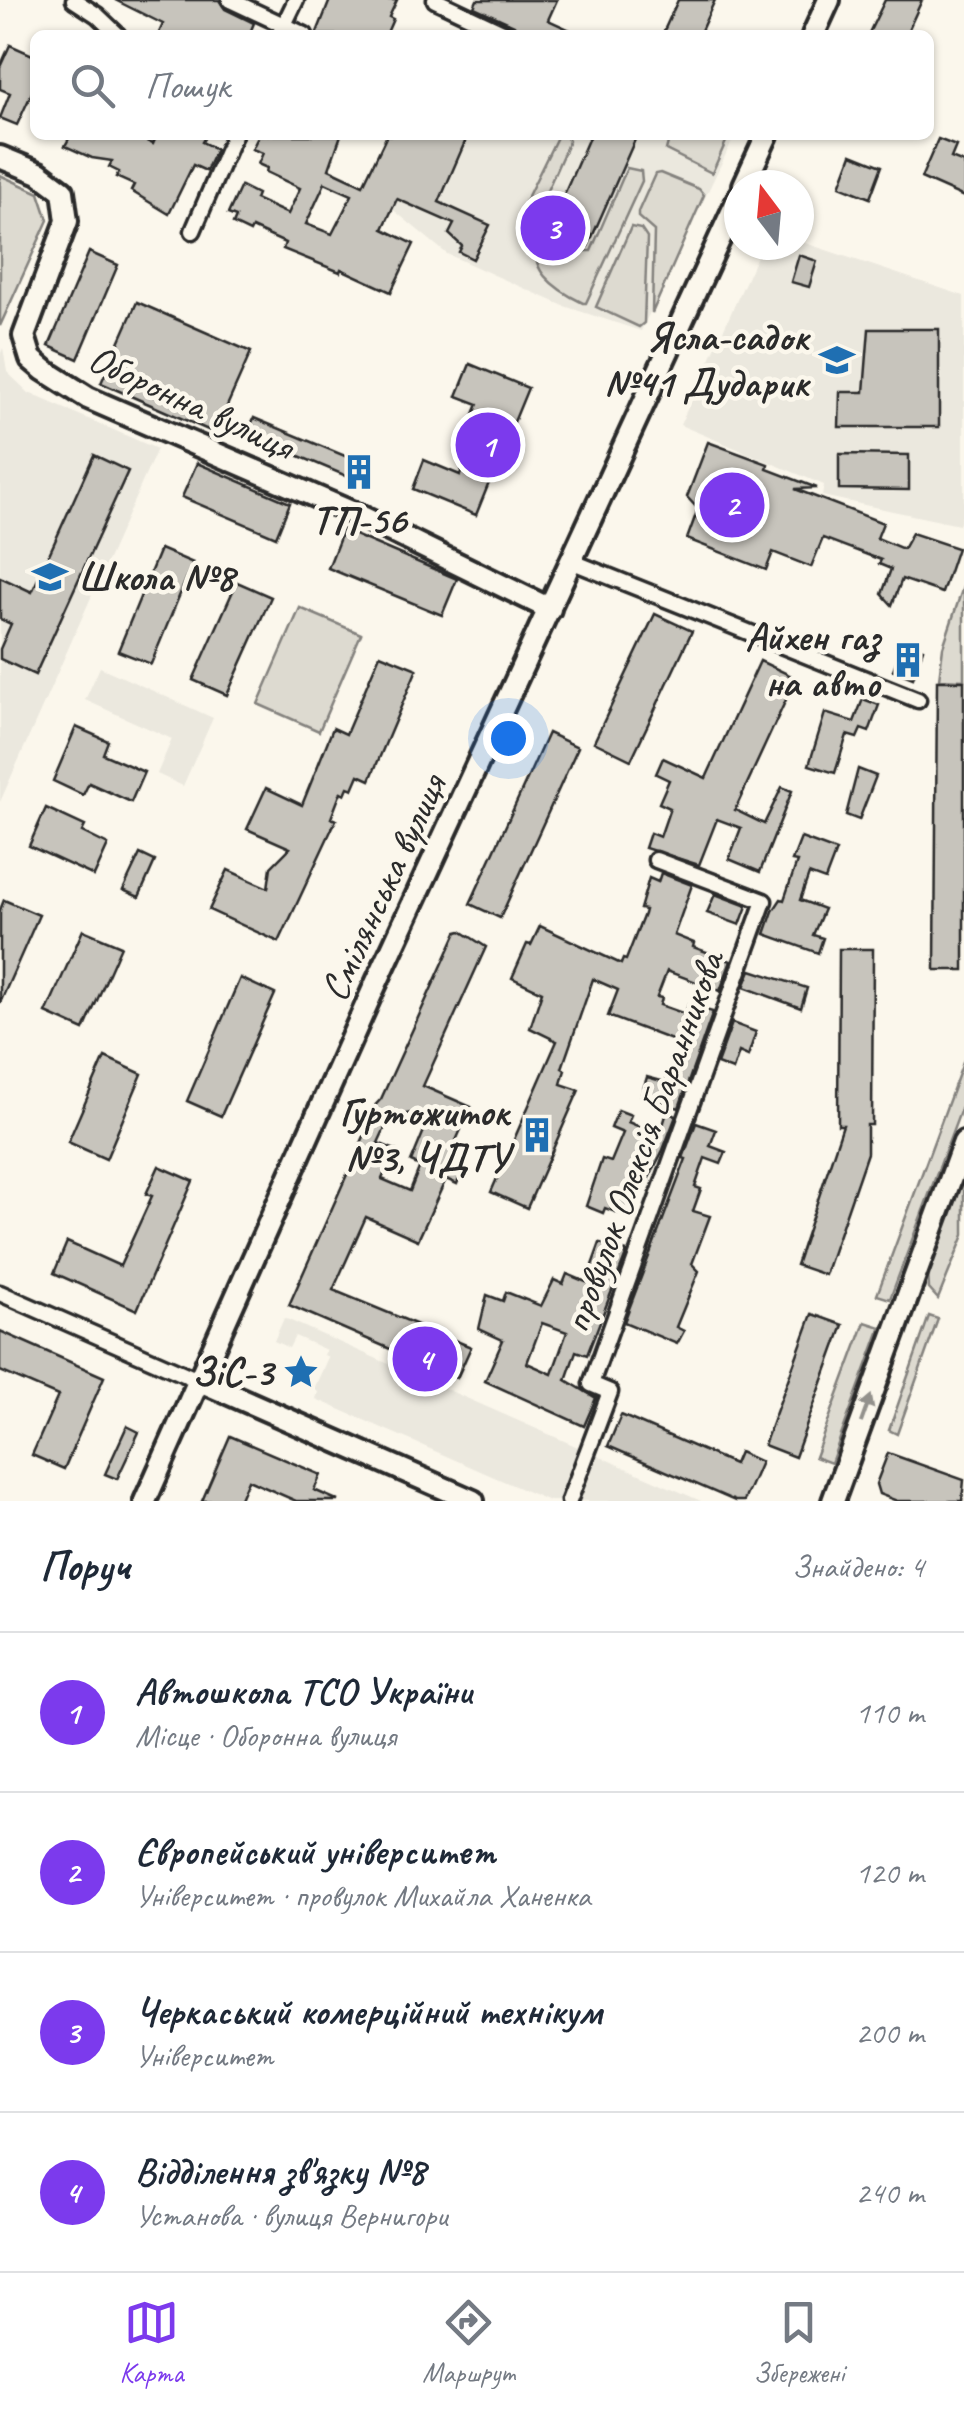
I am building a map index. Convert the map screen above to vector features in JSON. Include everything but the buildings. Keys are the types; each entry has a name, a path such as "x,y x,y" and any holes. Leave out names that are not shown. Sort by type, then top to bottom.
{"main road":[{"path":"815,30 829,0"},
{"path":"751,170 765,140"},
{"name":"Оборонна вулиця","path":"0,157 40,173 63,191 66,203 67,221 24,336 31,359 44,370 88,398 358,515 550,610"},
{"name":"Смілянська вулиця","path":"144,1501 373,990 724,230"},
{"path":"833,1501 964,1142"},
{"path":"200,1381 473,1501"}],"street":[{"path":"74,0 113,30"},
{"path":"230,0 281,30 296,0"},
{"path":"435,0 498,30"},
{"path":"193,232 232,140"},
{"path":"572,562 918,700"},
{"name":"провулок Олексія Баранникова","path":"568,1501 610,1392 591,1384 764,901 656,860"},
{"path":"0,1293 200,1381"}],"shaded area":[{"path":"412,140 733,140 641,331 564,306 447,254 385,203"},
{"path":"556,140 568,140 535,218 525,211 526,200"},
{"path":"669,140 727,140 712,173 666,150"},
{"path":"627,168 641,171 642,181 583,303 545,276 536,258 538,248 545,237 573,251 591,251"},
{"path":"655,174 699,189 704,195 652,313 654,231 638,217 638,212"},
{"path":"0,175 39,193 48,220 0,326"},
{"path":"631,227 641,229 647,238 644,323 639,327 596,307"},
{"name":"Ясла-садок №41 Дударик","path":"814,246 964,296 964,510 959,525 822,496 824,485 680,425 755,260 814,260"},
{"name":"Школа №8","path":"3,348 7,372 29,393 157,449 0,802 0,355"},
{"path":"964,584 964,680 939,679 943,647"},
{"path":"300,608 361,634 319,731 258,704"},
{"path":"100,667 213,718 183,786 157,774 172,739 85,700"},
{"path":"964,1060 964,1101 890,1299 877,1295"},
{"path":"964,1172 964,1235 938,1299 929,1289 928,1271"},
{"path":"929,1316 938,1319 897,1434 889,1430"},
{"path":"284,1318 701,1501 549,1501 316,1399 318,1392 314,1389 328,1357 324,1355 326,1350 295,1336 289,1348 274,1341"},
{"path":"865,1322 881,1327 831,1463 815,1457"}],"place":[{"name":"Черкаський комерційний технікум","path":"553,228"},
{"name":"Ясла-садок №41 Дударик","path":"837,360"},
{"name":"Автошкола ТСО України","path":"488,445"},
{"name":"ТП-56","path":"359,472"},
{"name":"Європейський університет","path":"732,505"},
{"name":"Школа №8","path":"50,577"},
{"name":"Айхен газ на авто","path":"908,660"},
{"name":"Гуртожиток №3, ЧДТУ","path":"537,1135"},
{"name":"Відділення зв'язку №8","path":"425,1359"},
{"name":"ЗіС-3","path":"301,1372"}]}
